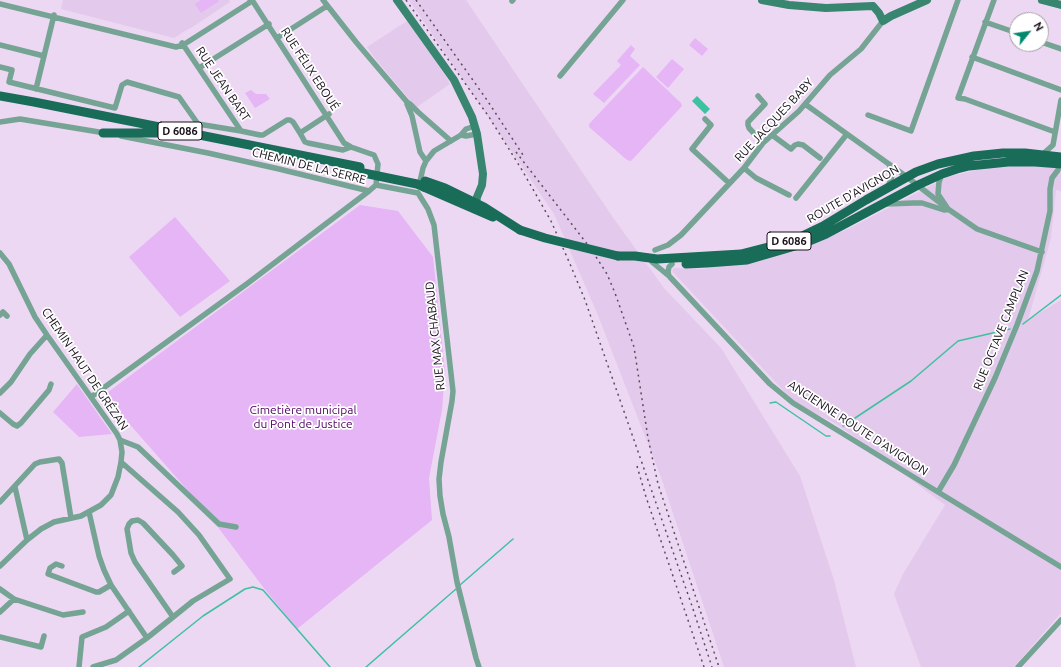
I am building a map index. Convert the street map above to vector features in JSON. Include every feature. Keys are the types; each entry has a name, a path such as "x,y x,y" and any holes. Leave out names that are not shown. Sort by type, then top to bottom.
{"main road":[{"path":"397,0 454,80 472,116 476,130 483,177 482,185 477,197 477,207"},
{"path":"762,0 789,5 826,8 873,3 883,21 927,0"},
{"path":"1042,0 1061,5"},
{"name":"D 6086","path":"0,96 359,169 422,187 446,188 477,207 520,230 545,238 618,256"},
{"name":"D 6086","path":"0,101 359,169"},
{"path":"103,133 164,133"},
{"name":"ROUTE D'AVIGNON","path":"618,256 635,256 657,259 741,254 798,238 823,226 907,176 938,164 974,156 1003,153 1043,154 1061,157"},
{"name":"ROUTE D'AVIGNON","path":"618,256 632,260 672,264 747,260 778,252 826,234 942,174 968,166 1008,162 1035,162 1060,167"}],"street":[{"name":"RUE FÉLIX EBOUÉ","path":"251,0 269,24 328,115 344,143 351,147"},
{"path":"0,4 176,47 251,0"},
{"path":"323,0 407,102 451,141"},
{"path":"560,76 623,0"},
{"path":"868,115 910,131 958,0"},
{"path":"994,0 958,98 965,99 1055,132"},
{"path":"277,38 327,6"},
{"path":"36,89 53,16"},
{"name":"RUE JACQUES BABY","path":"655,250 668,245 681,234 744,168 764,143 805,104 830,75 861,49 883,21"},
{"path":"985,22 1009,30"},
{"path":"199,68 269,24"},
{"name":"RUE JEAN BART","path":"183,44 241,132 263,135 286,120 290,120 300,133"},
{"path":"0,45 44,56"},
{"path":"1049,45 1061,49"},
{"path":"972,57 1061,90"},
{"path":"0,67 12,70 9,82 115,108 122,85 126,82 179,97 198,124 241,132"},
{"path":"758,96 765,104 748,122 748,125 749,128 764,143"},
{"path":"1043,154 1053,145 1061,100"},
{"path":"407,102 412,116 420,152 426,161"},
{"path":"805,104 907,176 948,209 977,229 1042,252"},
{"path":"412,116 418,112"},
{"path":"328,115 300,133 305,142 343,150 351,147 374,155 378,164 376,185"},
{"name":"CHEMIN DE LA SERRE","path":"0,122 20,119 103,133 208,153 369,191"},
{"path":"705,119 711,125 692,149 729,183"},
{"path":"369,191 376,185 422,187 423,168 426,161 434,151 461,135 466,129 476,130"},
{"path":"796,198 847,134"},
{"path":"772,135 790,149 798,144 803,145 820,158"},
{"path":"888,163 892,176 888,187"},
{"name":"RUE OCTAVE CAMPLAN","path":"938,492 954,465 995,378 1035,278 1050,211 1050,189 1052,178 1060,167"},
{"path":"744,168 756,178 789,195"},
{"path":"942,174 939,182 938,194 948,209"},
{"name":"RUE MAX CHABAUD","path":"422,187 434,225 453,391 441,462 439,479 440,496 458,583 479,667"},
{"name":"CHEMIN DE LA SERRE","path":"91,398 252,280 369,191"},
{"path":"882,204 922,203 944,210 948,209"},
{"name":"CHEMIN HAUT DE GRÉZAN","path":"0,253 9,264 35,317 120,440 138,447 219,524 233,525 236,527"},
{"name":"ANCIENNE ROUTE D'AVIGNON","path":"652,262 669,276 770,384 793,403 1061,567"},
{"path":"669,276 668,272 672,264"},
{"path":"0,315 3,312 7,316"},
{"path":"0,393 11,382 30,354 47,335"},
{"path":"0,413 17,426 49,390 51,384"},
{"path":"0,566 41,529 54,522 81,516 101,505 111,495 118,477 121,462 122,452 120,440"},
{"path":"0,502 37,463 59,459 62,463 71,518"},
{"path":"93,667 116,660 147,638 193,601 230,579 199,535 178,512 121,462"},
{"path":"15,487 28,540"},
{"path":"89,512 99,556 104,570 111,584 147,638"},
{"path":"173,617 135,562 131,553 127,530 132,521 138,520 143,523 173,555 182,566 174,572"},
{"path":"62,566 56,564 50,568 48,574 96,592 99,592 111,584"},
{"path":"0,589 14,599 63,615 83,612"},
{"path":"0,612 14,599"},
{"path":"79,667 82,637 106,627 129,611"},
{"path":"1018,667 1061,620"},
{"path":"0,637 41,648 44,636"}],"shaded area":[{"path":"63,0 229,0 230,2 174,38 61,9"},
{"path":"409,0 466,0 614,219 664,288 721,348 800,476 834,580 856,667 724,667 662,480 597,313 554,214"},
{"path":"407,21 450,84 417,107 412,103 367,47"},
{"path":"697,96 710,109 705,114 692,101"},
{"path":"999,165 1061,166 1061,191 1056,190 1051,238 1028,320 1061,300 1061,613 1014,667 921,667 894,594 903,574 945,505 838,425 794,402 672,271 674,268 703,269 798,251 850,228 947,177"}],"green space":[{"path":"201,0 219,1 201,13 195,4"},
{"path":"695,38 708,49 702,56 689,45"},
{"path":"631,45 635,49 630,56 640,65 604,103 593,94 621,65 617,61"},
{"path":"672,59 684,69 668,88 656,77"},
{"path":"643,67 681,103 682,106 631,161 627,160 589,127 589,124"},
{"path":"251,90 256,94 266,94 270,99 255,108 245,93"},
{"name":"Cimetière municipal du Pont de Justice","path":"360,205 398,211 433,257 445,371 442,410 429,478 432,520 297,629 263,587 205,510 104,395"},
{"path":"175,217 230,281 180,317 129,257"},
{"path":"77,384 112,434 79,437 53,412"}],"waterway":[{"path":"1023,324 1061,295"},
{"path":"843,426 911,381 958,341 1010,329"},
{"path":"770,403 776,402 826,436 830,436"},
{"path":"460,585 513,539"},
{"path":"139,667 203,616 245,589 253,587 263,590 330,667"},
{"path":"366,667 456,589"}],"railway":[{"path":"406,0 489,117 522,170 551,221 585,300 712,667"},
{"path":"416,0 487,100 523,155"},
{"path":"516,152 591,249 607,274 615,293 634,347 648,438 658,484 719,667"},
{"path":"637,466 646,497 704,667"}]}
